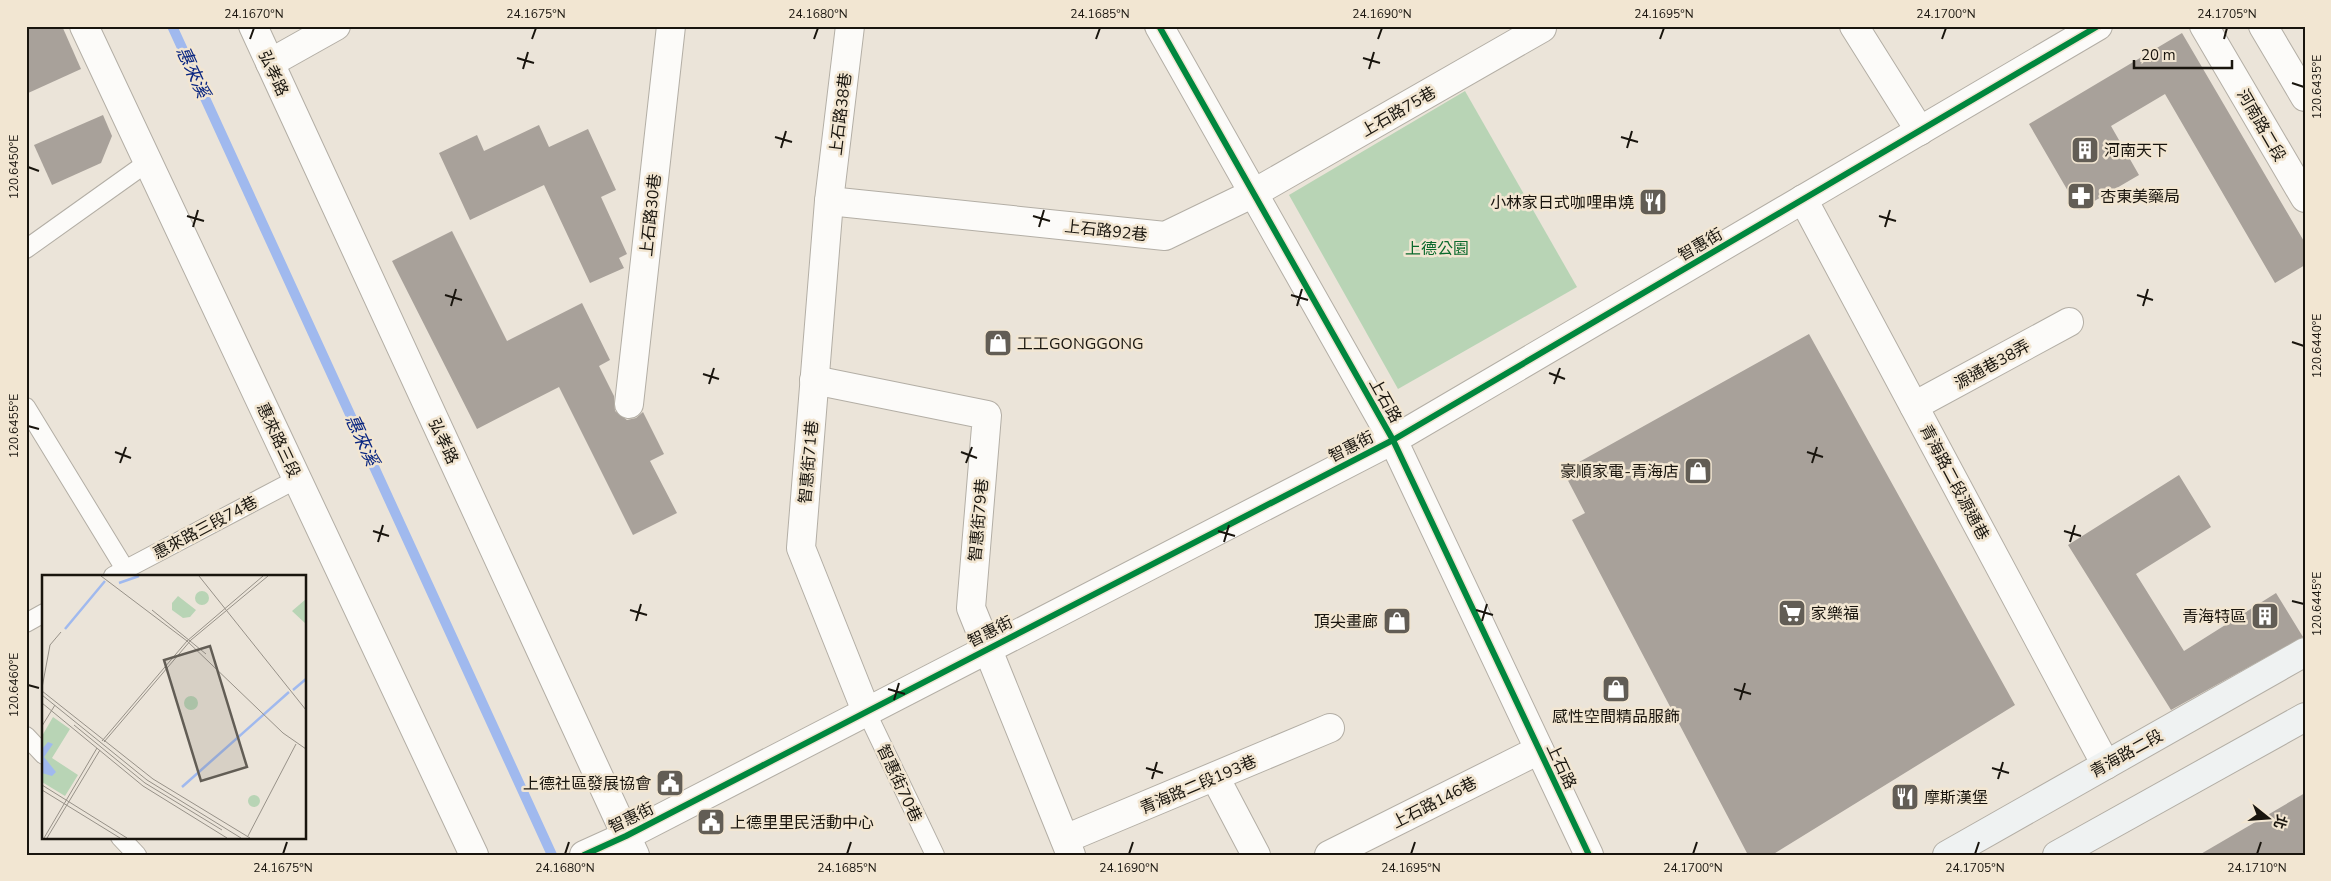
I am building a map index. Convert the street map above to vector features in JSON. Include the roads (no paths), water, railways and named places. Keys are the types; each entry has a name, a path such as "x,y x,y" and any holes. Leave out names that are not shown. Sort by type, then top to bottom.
{"main road":[{"name":"青海路二段","path":"1947,855 2305,652"},
{"path":"2057,855 2305,717"}],"street":[{"name":"惠來路三段","path":"84,26 474,855"},
{"name":"弘孝路","path":"253,26 630,846"},
{"path":"270,63 336,26"},
{"name":"上石路30巷","path":"629,404 671,26"},
{"name":"上石路38巷","path":"829,201 850,26"},
{"name":"上石路","path":"1159,26 1393,440 1588,855"},
{"path":"1854,26 1920,131"},
{"name":"智惠街","path":"589,853 630,846 866,711 1393,440 2098,26"},
{"name":"河南路二段","path":"2204,26 2305,198"},
{"path":"2263,26 2305,97"},
{"name":"上石路75巷","path":"1254,194 1542,28"},
{"name":"上石路92巷","path":"829,201 1165,236 1254,194"},
{"name":"青海路二段源通巷","path":"1803,199 2106,765"},
{"name":"智惠街71巷","path":"829,201 800,548 866,711"},
{"name":"源通巷38弄","path":"1914,406 2069,322"},
{"name":"智惠街79巷","path":"814,380 987,415 971,608 988,648"},
{"name":"青海路二段193巷","path":"988,648 1068,847 1215,776 1330,728"},
{"name":"上石路146巷","path":"1330,855 1539,750"},
{"path":"1215,776 1256,855"}],"lane":[{"path":"26,248 148,162"},
{"path":"26,407 119,573"},
{"name":"惠來路三段74巷","path":"119,573 297,479"},
{"path":"26,623 42,615"},
{"name":"智惠街70巷","path":"866,711 935,855"},
{"path":"26,736 42,753"},
{"path":"121,838 137,855"}],"waterway":[{"name":"惠來溪","path":"172,26 552,855"}],"place":[{"name":"河南天下","path":"2085,150"},
{"name":"杏東美藥局","path":"2081,196"},
{"name":"小林家日式咖哩串燒","path":"1653,202"},
{"name":"工工GONGGONG","path":"998,343"},
{"name":"豪順家電-青海店","path":"1698,471"},
{"name":"家樂福","path":"1792,613"},
{"name":"青海特區","path":"2265,616"},
{"name":"頂尖畫廊","path":"1397,621"},
{"name":"感性空間精品服飾","path":"1616,689"},
{"name":"上德社區發展協會","path":"670,783"},
{"name":"摩斯漢堡","path":"1905,797"},
{"name":"上德里里民活動中心","path":"711,822"}],"park label":[{"name":"上德公園","path":"1437,248"}]}
